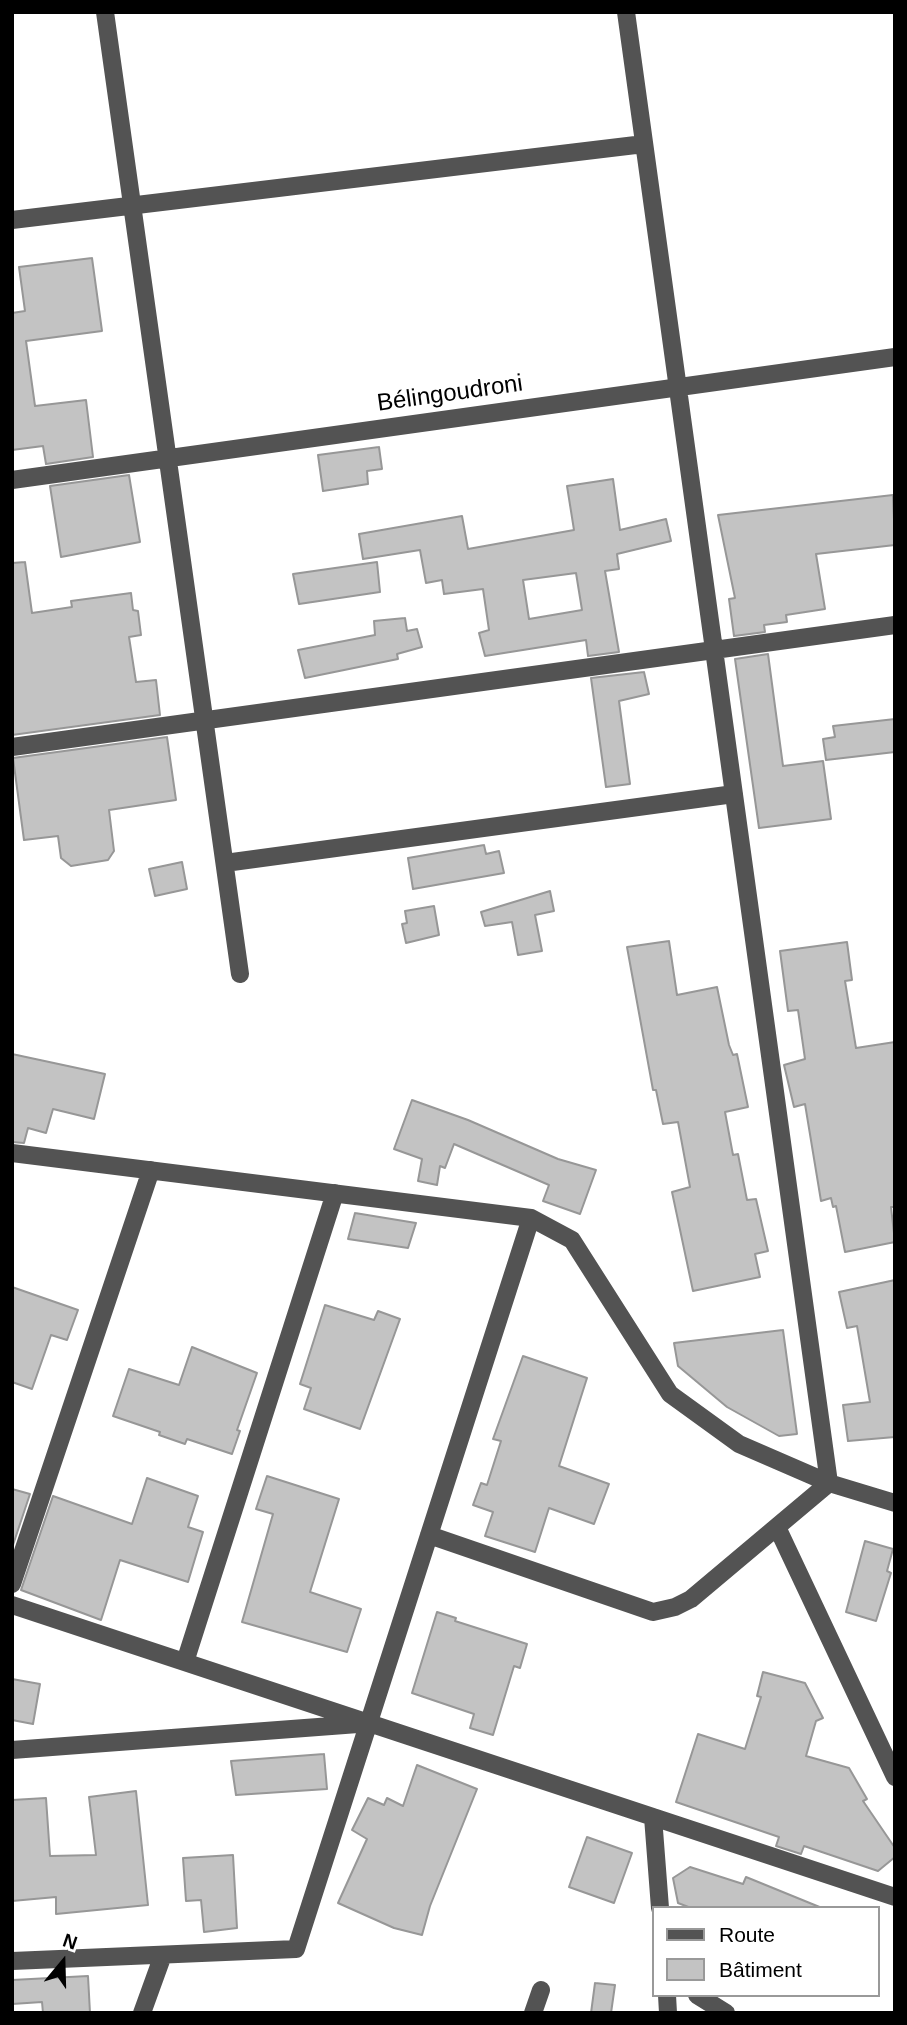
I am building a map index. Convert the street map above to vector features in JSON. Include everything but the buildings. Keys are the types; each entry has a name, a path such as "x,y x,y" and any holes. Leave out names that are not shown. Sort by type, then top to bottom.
{"street":[{"path":"105,12 240,974"},
{"path":"626,12 829,1483"},
{"path":"12,220 644,144"},
{"name":"Bélingoudroni","path":"12,480 895,357"},
{"path":"12,747 895,625"},
{"path":"225,863 734,794"},
{"path":"12,1153 531,1218 572,1240 670,1394 739,1444 829,1483 895,1503"},
{"path":"12,1584 151,1170"},
{"path":"185,1662 335,1193"},
{"path":"15,1956 163,1955 296,1949 531,1218"},
{"path":"429,1535 653,1612 691,1599 829,1483"},
{"path":"777,1527 895,1777"},
{"path":"12,1605 895,1897"},
{"path":"12,1750 368,1723"},
{"path":"653,1817 660,1906"},
{"path":"142,2013 163,1955"},
{"path":"533,2013 541,1990"},
{"path":"700,1997 726,2013"}]}
